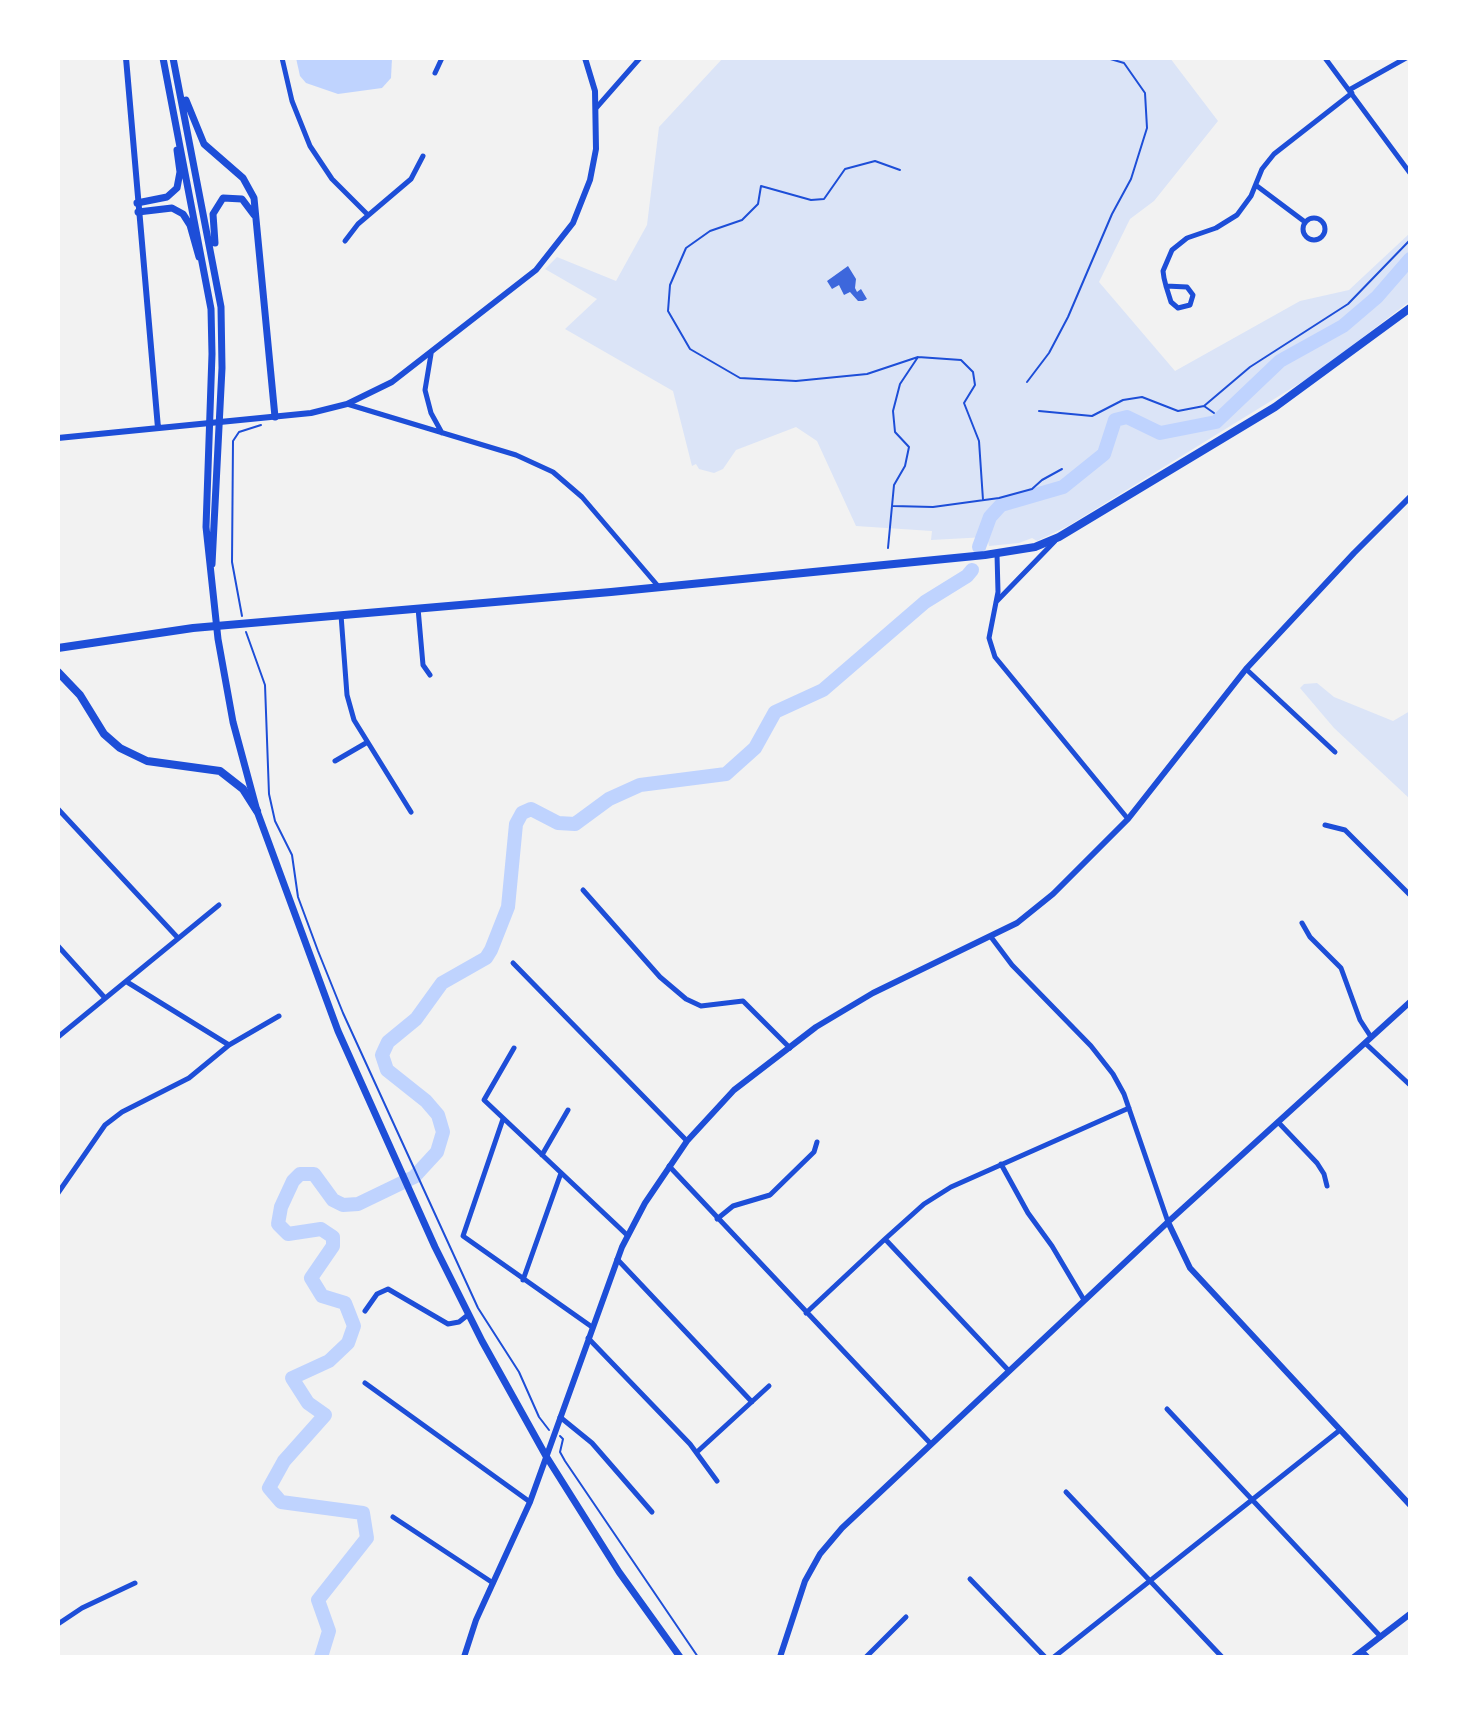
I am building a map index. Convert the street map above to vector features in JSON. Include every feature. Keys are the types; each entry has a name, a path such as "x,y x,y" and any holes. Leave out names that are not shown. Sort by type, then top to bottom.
{"main road":[{"path":"163,58 209,295 212,354 206,527 226,692 257,811 327,1002 395,1162 469,1314 546,1457 619,1572 680,1657"},
{"path":"173,58 217,279"},
{"path":"177,73 200,137 209,150 248,184 256,218 275,417"},
{"path":"137,203 167,197 177,188 180,172 173,104"},
{"path":"211,572 216,528 222,354 213,214 218,201 229,196 242,199 256,218"},
{"path":"138,212 172,208 183,214 190,225 209,295"},
{"path":"58,648 194,628 997,554 1035,547 1059,537 1294,395 1410,307"},
{"path":"58,672 80,695 104,734 120,748 147,761 220,771 236,781 257,811"}],"street":[{"path":"126,58 158,428"},
{"path":"282,58 292,102 310,146 332,179 368,215"},
{"path":"435,73 442,58"},
{"path":"58,438 275,417 347,404 386,386 431,354 537,270 564,237 590,180 596,149 597,107 585,58"},
{"path":"597,107 640,58"},
{"path":"1325,58 1408,164 1410,173"},
{"path":"1166,286 1188,287 1193,295 1192,302 1185,308 1174,306 1166,286 1164,265 1172,250 1187,237 1216,228 1237,215 1256,186 1262,169 1274,154 1350,91 1406,58"},
{"path":"345,241 368,215 411,179 423,156"},
{"path":"1256,186 1305,222"},
{"path":"1311,218 1320,219 1325,227 1324,233 1318,239 1310,239 1304,233 1305,222 1311,218"},
{"path":"431,354 425,390 442,433"},
{"path":"347,404 516,455 553,472 582,497 658,586"},
{"path":"464,1657 493,1583 530,1502 617,1259 628,1235 687,1141 734,1090 833,1016 873,993 991,937 1039,907 1128,819 1246,669 1353,553 1410,497"},
{"path":"996,602 1059,537"},
{"path":"997,554 996,602 989,638 999,664 1128,819"},
{"path":"418,608 423,666 430,675"},
{"path":"341,615 347,695 354,720 411,812"},
{"path":"1246,669 1335,752"},
{"path":"335,761 366,743"},
{"path":"58,808 178,938"},
{"path":"1325,825 1345,830 1410,895"},
{"path":"583,890 660,977 687,999 701,1006 743,1001 790,1048"},
{"path":"58,1038 219,905"},
{"path":"1303,923 1310,937 1341,968 1360,1020 1371,1037"},
{"path":"991,937 1032,988 1105,1062 1129,1108 1168,1222 1190,1268 1410,1505"},
{"path":"58,946 105,998"},
{"path":"513,963 687,1141"},
{"path":"127,982 229,1045"},
{"path":"780,1657 799,1595 820,1554 931,1444 1084,1300 1410,1002"},
{"path":"59,1187 105,1125 122,1112 189,1078 229,1045 279,1016"},
{"path":"1365,1043 1410,1085"},
{"path":"514,1048 484,1100 628,1235"},
{"path":"806,1313 925,1204 951,1187 1129,1108"},
{"path":"541,1155 568,1110"},
{"path":"503,1119 463,1236 592,1327"},
{"path":"1278,1122 1317,1163 1327,1186"},
{"path":"717,1219 733,1206 770,1195 814,1152 817,1142"},
{"path":"1001,1164 1028,1213 1052,1246 1084,1300"},
{"path":"669,1166 931,1444"},
{"path":"523,1280 561,1173"},
{"path":"885,1239 1009,1371"},
{"path":"617,1259 752,1402"},
{"path":"365,1311 377,1294 388,1289 448,1324 459,1322 469,1314"},
{"path":"588,1338 697,1452 717,1481"},
{"path":"365,1383 530,1502"},
{"path":"697,1452 769,1386"},
{"path":"1167,1409 1381,1637"},
{"path":"560,1417 592,1443 652,1513"},
{"path":"1054,1657 1340,1430"},
{"path":"1066,1492 1222,1657"},
{"path":"393,1517 493,1583"},
{"path":"970,1578 1045,1657"},
{"path":"58,1624 82,1608 135,1583"},
{"path":"1354,1657 1410,1614"},
{"path":"866,1657 906,1617"},
{"path":"1362,1651 1368,1657"}],"path":[{"path":"1027,382 1049,353 1068,317 1112,214 1131,179 1147,128 1145,93 1124,63 1107,58"},
{"path":"900,170 875,161 845,169 824,199 811,200 761,186 758,204 742,220 710,231 686,248 670,285 668,311 690,349 740,378 796,381 867,374 918,357 961,360 973,372 975,385 964,403 979,441 983,500"},
{"path":"1039,411 1092,416 1136,397 1178,411 1204,406 1250,367 1348,304 1410,240"},
{"path":"888,548 894,485 905,466 909,447 895,432 893,411 900,384 918,357"},
{"path":"1204,406 1214,413"},
{"path":"260,418 261,427 239,432 233,441 232,562 241,624 262,671 269,794 275,821 292,855 298,897 343,1013 425,1190"},
{"path":"892,506 933,506 983,500 1032,489 1062,469"}],"shaded area":[{"path":"723,58 1170,58 1218,121 1154,201 1130,219 1099,282 1175,371 1300,301 1349,290 1410,233 1410,301 1318,372 1068,526 1037,541 1032,538 1019,543 989,546 987,537 931,540 932,531 856,526 817,441 796,427 736,450 723,469 714,473 699,469 696,464 692,466 673,391 565,329 597,299 545,269 557,257 616,281 647,225 659,127"},
{"path":"1317,683 1334,697 1393,721 1410,711 1410,799 1334,728 1300,688 1304,684"}],"water":[{"path":"296,58 392,58 391,78 382,88 338,94 306,83 300,76"}],"building":[{"path":"848,266 856,279 857,292 861,289 867,299 863,301 858,301 850,292 844,295 839,285 832,289 827,281"}],"waterway":[{"path":"979,547 990,517 1001,505 1063,487 1104,454 1115,420 1127,417 1160,433 1216,422 1280,361 1343,326 1377,297 1410,259"},
{"path":"321,1657 329,1631 318,1600 367,1538 363,1513 281,1502 269,1488 284,1461 325,1415 308,1403 292,1378 329,1361 348,1343 354,1326 345,1303 322,1296 311,1278 333,1246 333,1237 321,1229 288,1234 278,1224 281,1207 293,1181 300,1174 314,1174 333,1200 343,1205 358,1204 414,1177 437,1152 443,1132 438,1115 426,1101 387,1070 382,1055 388,1042 416,1019 442,983 486,958 491,950 508,907 516,824 522,813 531,809 558,823 575,824 609,799 640,785 726,774 755,748 775,712 823,690 925,602 967,576 972,570"}]}
